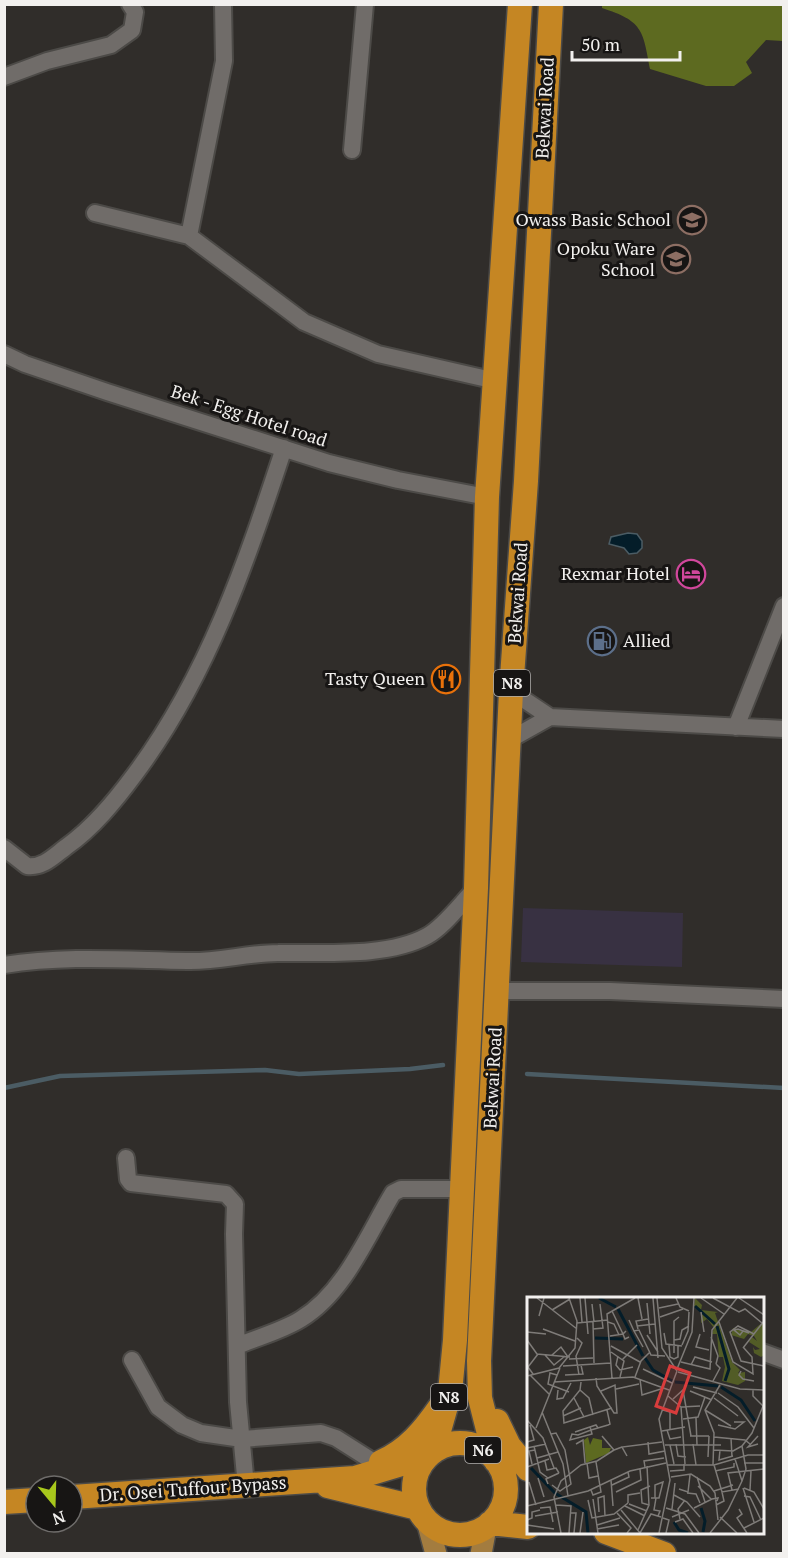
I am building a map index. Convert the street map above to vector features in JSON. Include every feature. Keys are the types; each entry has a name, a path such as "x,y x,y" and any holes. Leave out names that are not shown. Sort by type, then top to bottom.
{"highway":[{"name":"Bekwai Road","path":"450,1392 455,1340 476,888 487,497 520,4"},
{"name":"Bekwai Road","path":"478,1361 511,691 526,481 550,4"},
{"path":"498,341 533,343"},
{"path":"478,1361 499,1426 509,1446 527,1468"},
{"name":"N8","path":"478,1361 480,1398 498,1463"},
{"path":"322,1481 377,1464 406,1448 426,1428 450,1392"},
{"name":"N8","path":"431,1454 450,1392"},
{"name":"N6","path":"431,1454 446,1445 460,1443 486,1451 527,1485"},
{"path":"422,1514 414,1490 417,1472 431,1454"},
{"name":"Dr. Osei Tuffour Bypass","path":"84,1496 322,1481 364,1476 431,1454"},
{"name":"N6","path":"488,1525 501,1510 506,1495 505,1479 498,1463"},
{"name":"Dr. Osei Tuffour Bypass","path":"322,1481 422,1514"},
{"path":"4,1502 24,1501"},
{"name":"N6","path":"422,1514 437,1529 462,1535 488,1525 527,1527"},
{"path":"609,1534 664,1554"}],"main road":[{"path":"422,1514 436,1554"},
{"path":"481,1554 488,1525"}],"street":[{"path":"4,77 47,61 111,45 132,30 135,12 130,4"},
{"path":"189,236 222,70 224,4"},
{"path":"352,150 358,111 364,4"},
{"path":"95,213 189,236 304,322 378,354 496,381"},
{"name":"Bek - Egg Hotel road","path":"4,354 25,364 284,448 398,480 487,497"},
{"path":"4,848 27,866 45,863 83,835 121,793 156,746 200,670 244,571 284,448"},
{"path":"736,727 783,606"},
{"path":"511,691 550,717"},
{"path":"509,740 550,717 783,729"},
{"path":"4,965 74,957 207,961 254,953 354,952 384,948 426,937 435,931 476,888"},
{"path":"497,991 610,991 783,999"},
{"path":"126,1158 128,1179 131,1183 226,1194 235,1204 237,1346 246,1486"},
{"path":"237,1346 292,1324 310,1312 341,1281 393,1193 401,1189 462,1189"},
{"path":"764,1353 783,1360"},
{"path":"132,1360 158,1407 182,1425 201,1433 242,1439 321,1433 336,1438 377,1464"}],"shaded area":[{"path":"523,908 683,913 682,967 521,962"}],"green space":[{"path":"602,5 783,5 783,41 766,40 746,62 752,73 734,86 706,86 650,69 645,44 638,28 625,17 602,8"}],"water":[{"path":"628,533 637,534 642,541 642,548 637,553 629,554 624,548 609,544 611,537"}],"waterway":[{"path":"4,1088 60,1076 265,1070 299,1074 410,1069 443,1065"},
{"path":"527,1074 784,1088"}],"place":[{"name":"Owass Basic School","path":"692,220"},
{"name":"Opoku Ware School","path":"676,259"},
{"name":"Rexmar Hotel","path":"691,574"},
{"name":"Allied","path":"602,641"},
{"name":"Tasty Queen","path":"446,679"}]}
